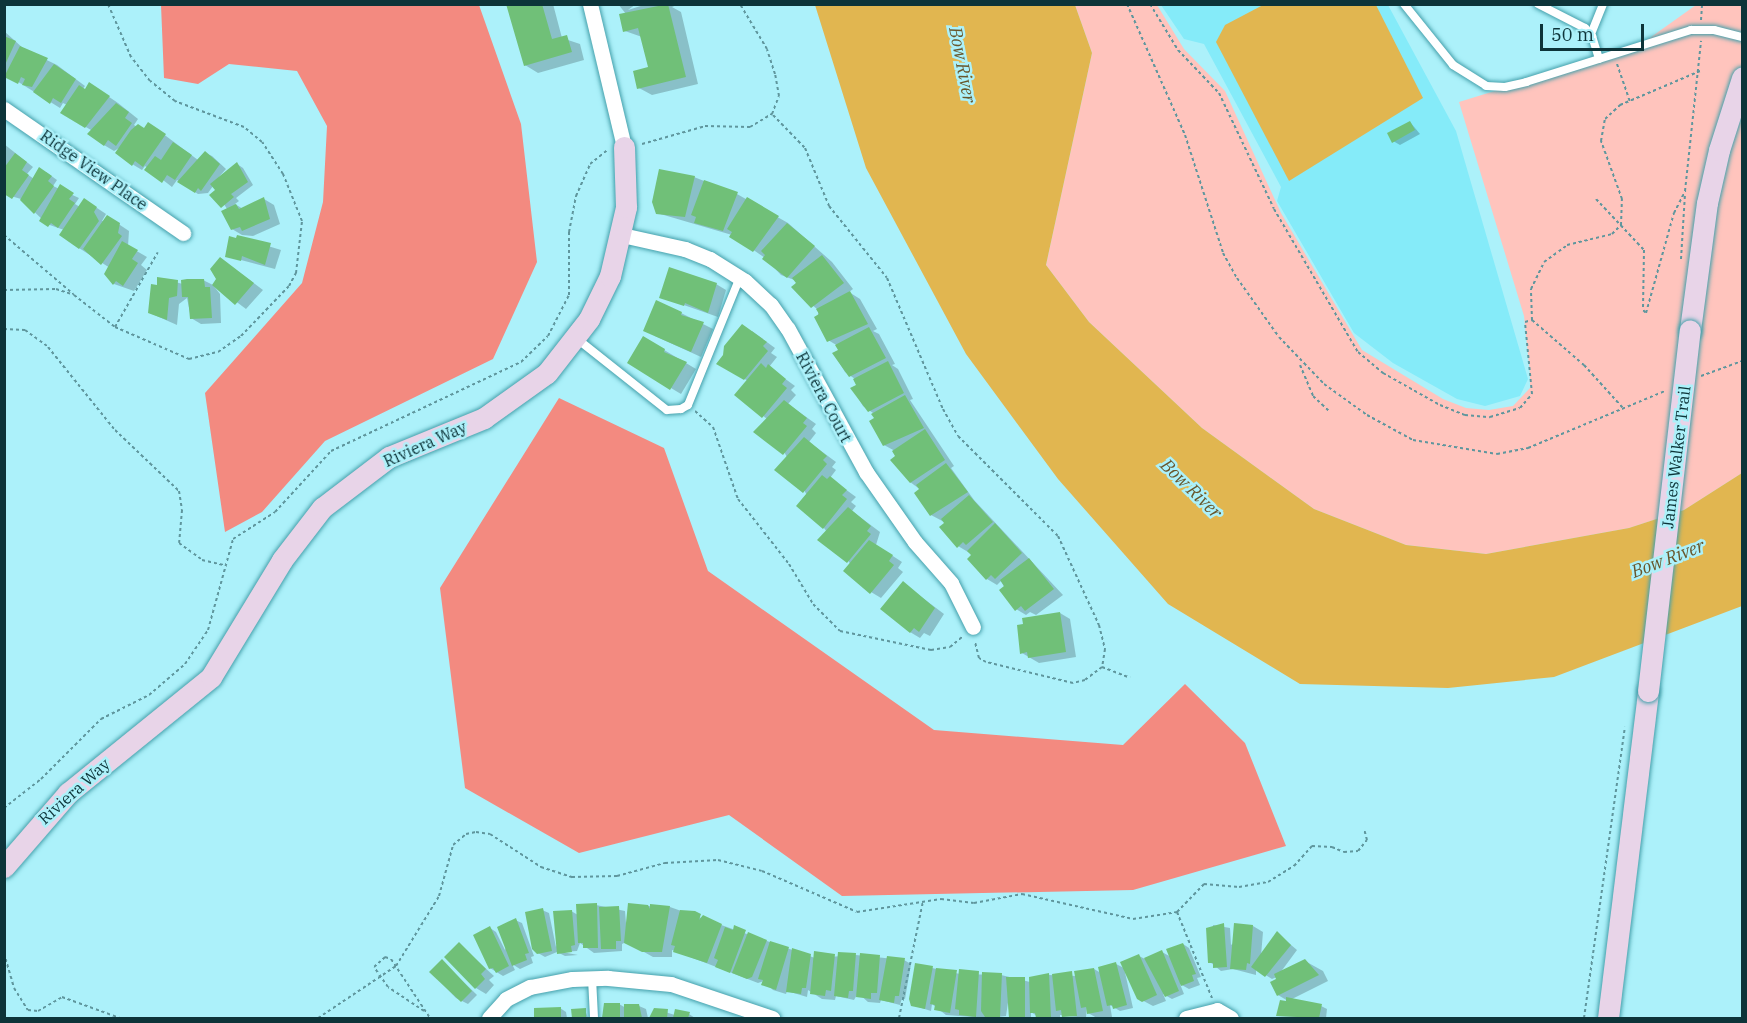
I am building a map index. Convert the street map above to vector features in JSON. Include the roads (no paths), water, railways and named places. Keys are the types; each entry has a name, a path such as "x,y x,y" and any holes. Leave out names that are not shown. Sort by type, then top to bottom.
{"street":[{"name":"Riviera Way","path":"4,867 68,793 211,677 282,560 322,508 389,457 484,418 508,403 547,373 576,338 601,296 622,235 633,145 590,4"},
{"name":"James Walker Trail","path":"1608,1018 1707,203 1719,150 1743,78"},
{"name":"Ridge View Place","path":"4,109 183,233"},
{"name":"Riviera Court","path":"622,235 699,254 740,277 771,305 788,329 866,472 902,524 951,583 974,627"},
{"path":"489,1018 506,999 522,990 562,980 592,978 671,984 771,1018"},
{"path":"1186,1018 1217,1010 1231,1018"}],"lane":[{"path":"1404,4 1453,64 1486,86 1505,87 1701,29 1743,36"},
{"path":"1538,4 1579,23 1591,34 1599,59"},
{"path":"1591,34 1603,4"},
{"path":"576,338 667,410 688,405 740,277"},
{"path":"592,978 594,1018"}],"water":[{"name":"Bow River","path":"815,5 1075,5 1092,53 1046,265 1089,322 1202,428 1314,509 1406,545 1486,554 1629,528 1684,510 1742,473 1742,606 1554,677 1448,688 1300,684 1168,604 1058,479 966,354 866,168"},
{"path":"1263,5 1376,5 1423,98 1289,181 1216,42 1225,25"}]}
